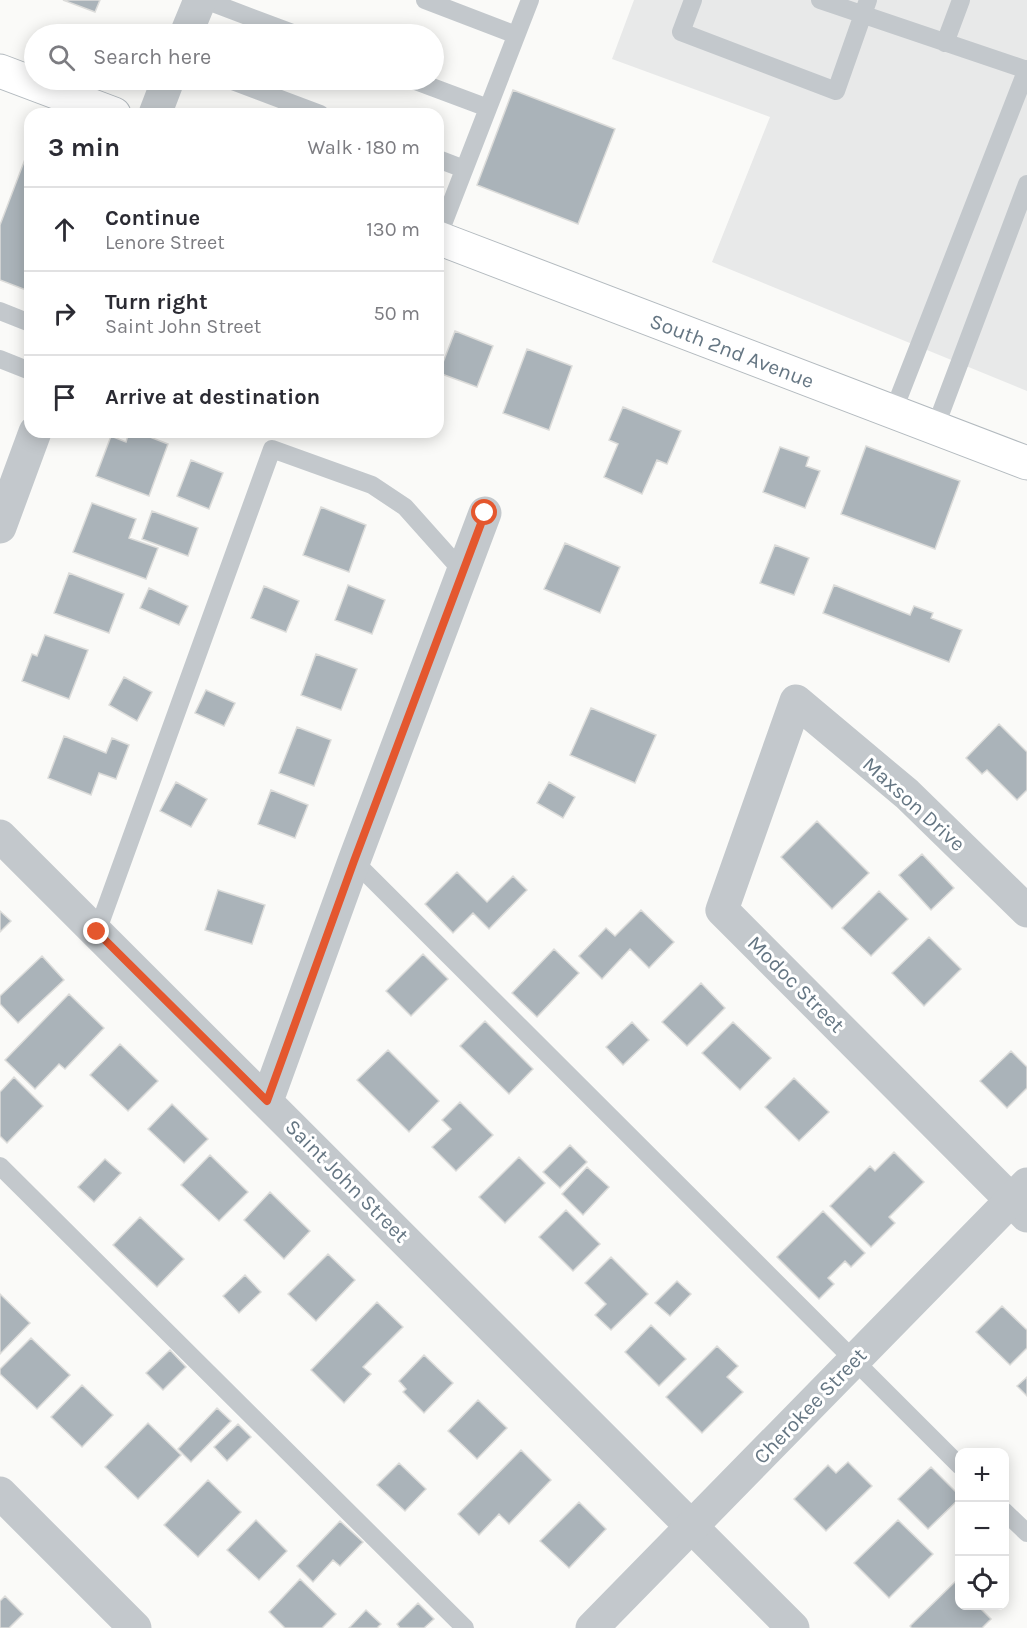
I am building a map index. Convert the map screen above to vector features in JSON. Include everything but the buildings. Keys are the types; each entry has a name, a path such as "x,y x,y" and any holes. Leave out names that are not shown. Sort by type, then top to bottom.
{"main road":[{"path":"0,71 24,80"},
{"path":"50,90 98,108"},
{"name":"South 2nd Avenue","path":"444,240 1027,463"}],"street":[{"path":"190,24 200,0"},
{"path":"156,108 164,90"},
{"path":"0,527 33,438"},
{"path":"267,1101 354,861 485,513"},
{"name":"Maxson Drive","path":"796,701 907,794 1027,911"},
{"name":"Modoc Street","path":"796,701 722,910 1022,1200"},
{"name":"Saint John Street","path":"0,836 793,1628"},
{"name":"Cherokee Street","path":"592,1628 854,1360 1022,1200"},
{"path":"1,1496 135,1628"}],"lane":[{"path":"205,0 269,24"},
{"path":"425,0 516,35"},
{"path":"444,222 530,0"},
{"path":"693,0 681,32 836,91 865,7"},
{"path":"820,0 865,7 945,43 1027,70 892,412"},
{"path":"945,43 962,0"},
{"path":"256,90 304,108"},
{"path":"440,90 488,108"},
{"path":"444,161 464,169"},
{"path":"935,428 1027,184"},
{"path":"0,311 24,321"},
{"path":"0,359 24,369"},
{"path":"97,932 272,449 372,485 405,507 463,572"},
{"path":"354,861 955,1461"},
{"path":"0,1166 465,1628"},
{"path":"1009,1515 1027,1533"}],"shaded area":[{"path":"634,0 1027,0 1027,391 712,262 770,117 612,59"}],"route":[{"path":"97,932 267,1101 354,861 485,513"}]}
